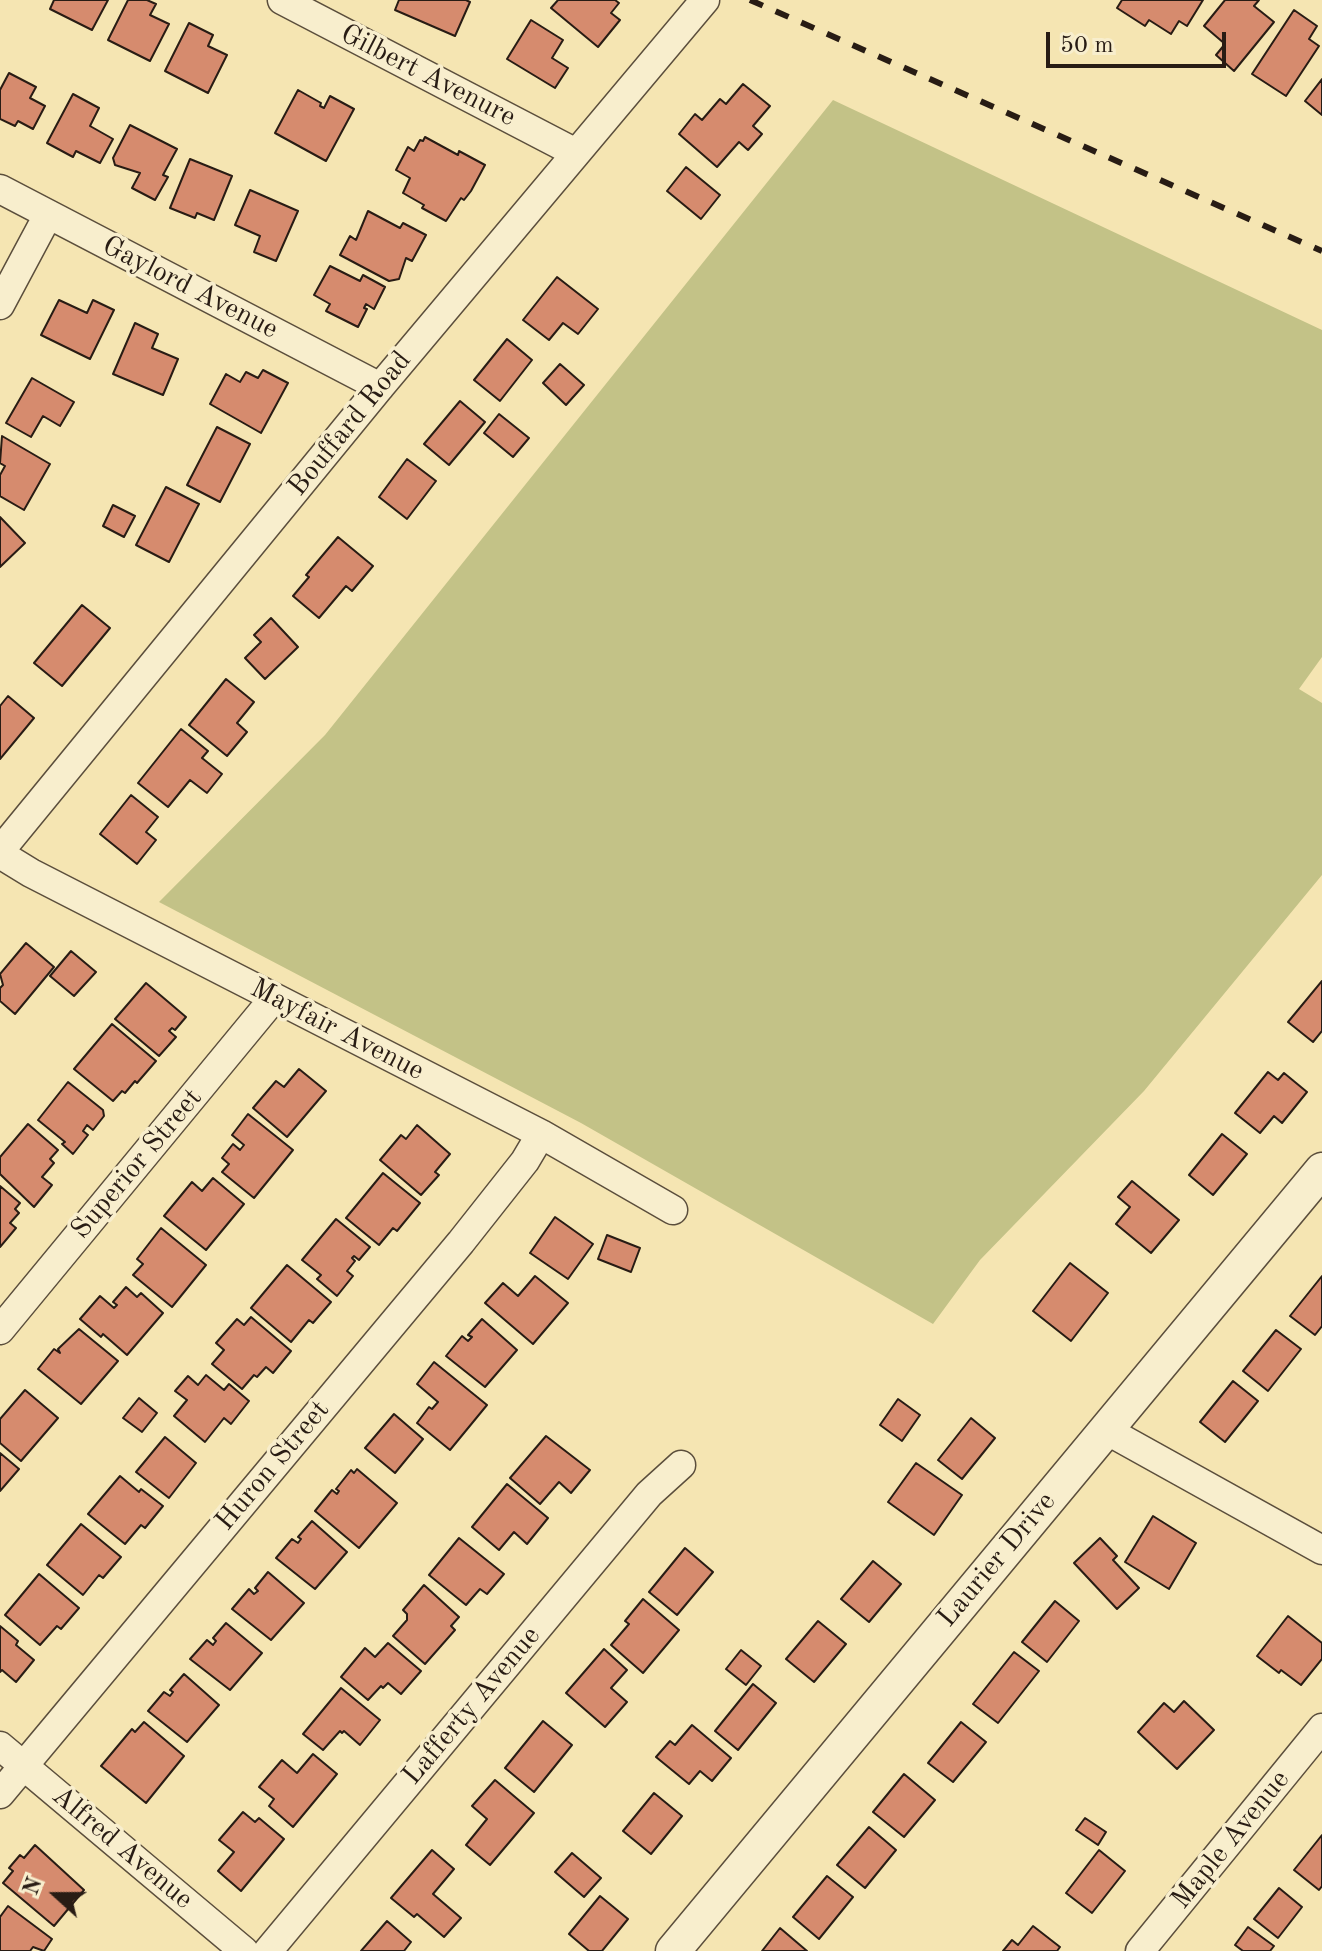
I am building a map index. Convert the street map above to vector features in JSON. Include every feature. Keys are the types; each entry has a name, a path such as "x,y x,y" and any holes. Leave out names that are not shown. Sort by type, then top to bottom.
{"street":[{"name":"Gilbert Avenure","path":"282,0 574,152"},
{"name":"Bouffard Road","path":"0,852 574,152 705,0"},
{"name":"Gaylord Avenue","path":"0,189 380,387"},
{"path":"0,305 48,215"},
{"name":"Mayfair Avenue","path":"0,852 31,873 541,1134 673,1210"},
{"name":"Superior Street","path":"0,1330 274,998"},
{"name":"Huron Street","path":"0,1794 461,1242 525,1161 541,1134"},
{"name":"Laurier Drive","path":"673,1951 1322,1170"},
{"path":"1106,1430 1322,1550"},
{"name":"Lafferty Avenue","path":"268,1951 649,1494 681,1465"},
{"name":"Maple Avenue","path":"1140,1951 1322,1728"},
{"name":"Alfred Avenue","path":"0,1746 244,1951"}],"shaded area":[{"path":"833,100 1322,330 1322,657 1299,689 1322,703 1322,875 1144,1091 980,1260 933,1324 581,1123 159,902 325,735"}],"building":[{"path":"54,0 108,0 92,30 50,9"},
{"path":"128,0 147,0 156,4 150,15 169,24 150,61 108,40"},
{"path":"399,0 470,2 455,36 395,10"},
{"path":"558,0 615,0 619,3 611,13 620,20 598,47 551,8"},
{"path":"1122,0 1203,0 1187,26 1179,21 1171,34 1149,20 1145,26 1117,8"},
{"path":"1225,0 1259,0 1254,6 1274,22 1234,71 1216,55 1225,44 1204,26"},
{"path":"1294,10 1317,26 1309,39 1319,46 1286,96 1252,74"},
{"path":"531,20 563,40 552,58 568,68 555,88 507,59"},
{"path":"189,23 213,35 208,46 227,55 208,93 165,71"},
{"path":"9,73 36,87 30,98 45,106 33,129 18,121 15,126 0,119 0,90"},
{"path":"1322,79 1322,115 1305,101"},
{"path":"743,84 770,106 753,126 762,134 748,150 739,142 717,167 679,134 695,114 702,120 720,99 726,104"},
{"path":"298,90 321,103 320,106 324,108 330,96 354,109 326,161 275,133"},
{"path":"73,94 99,108 90,126 113,139 100,163 76,151 73,157 47,143"},
{"path":"130,125 177,149 163,175 168,177 155,200 132,188 140,173 115,165 113,158"},
{"path":"425,137 485,165 471,191 464,200 461,198 446,221 403,193 410,178 396,170 408,147 414,151"},
{"path":"190,159 232,176 214,220 197,213 195,218 170,208"},
{"path":"686,167 720,195 701,219 667,191"},
{"path":"250,190 298,211 276,261 254,252 260,236 235,225"},
{"path":"368,211 400,228 403,223 426,235 412,261 406,258 399,279 389,281 340,255 350,236 356,240"},
{"path":"330,266 360,281 363,275 385,287 374,309 366,304 364,308 367,309 358,327 326,311 330,304 314,295"},
{"path":"557,277 598,309 578,334 563,323 549,340 523,320"},
{"path":"59,300 87,313 93,300 114,310 90,359 41,335"},
{"path":"135,323 158,334 152,348 178,359 163,395 113,374"},
{"path":"507,339 532,360 500,401 474,380"},
{"path":"560,364 584,385 566,405 543,383"},
{"path":"263,370 288,383 261,433 210,404 226,374 240,382 246,372 258,378"},
{"path":"32,378 74,402 60,426 43,416 31,437 6,423"},
{"path":"460,401 485,422 449,465 424,444"},
{"path":"499,414 529,438 513,457 484,433"},
{"path":"217,427 250,444 220,502 187,485"},
{"path":"2,436 50,464 24,510 0,496 0,475 5,466 0,463"},
{"path":"407,459 436,481 407,519 379,497"},
{"path":"166,487 199,504 169,562 136,545"},
{"path":"113,505 135,516 124,537 103,526"},
{"path":"0,517 25,543 0,567"},
{"path":"338,537 373,566 352,591 346,586 319,618 293,596"},
{"path":"82,605 110,628 62,686 34,663"},
{"path":"271,618 298,647 265,679 245,658 261,642 254,635"},
{"path":"226,679 254,702 237,723 247,732 227,756 189,725"},
{"path":"8,696 34,718 0,759 0,706"},
{"path":"181,729 208,751 202,758 222,774 207,793 190,780 168,807 138,783"},
{"path":"131,795 158,817 146,832 156,840 137,864 100,834"},
{"path":"26,943 54,967 15,1014 0,1001 3,985 0,974"},
{"path":"71,951 96,972 74,996 50,976"},
{"path":"1322,981 1322,1031 1313,1042 1288,1022"},
{"path":"146,983 186,1017 175,1030 172,1028 169,1031 176,1037 159,1056 115,1019"},
{"path":"112,1024 156,1061 137,1083 135,1081 113,1101 74,1069"},
{"path":"299,1069 326,1091 287,1137 253,1108 276,1081 284,1087"},
{"path":"1268,1072 1278,1080 1284,1073 1307,1092 1282,1123 1274,1116 1260,1133 1235,1113"},
{"path":"68,1082 103,1110 104,1116 93,1130 87,1125 83,1131 88,1135 73,1154 62,1144 65,1142 38,1120"},
{"path":"248,1114 293,1150 254,1198 222,1172 229,1164 222,1158 233,1144 240,1150 244,1145 232,1135"},
{"path":"28,1124 58,1150 50,1159 54,1163 42,1177 52,1185 34,1207 0,1174 0,1157"},
{"path":"417,1125 450,1154 435,1172 439,1175 421,1195 380,1160 401,1135 406,1139"},
{"path":"1222,1134 1247,1154 1213,1195 1189,1175"},
{"path":"383,1173 420,1203 397,1231 393,1228 379,1245 346,1218"},
{"path":"213,1178 244,1204 206,1250 164,1216 192,1182 202,1191"},
{"path":"1132,1181 1179,1220 1151,1253 1116,1224 1130,1207 1118,1197"},
{"path":"0,1186 20,1203 15,1209 19,1213 10,1223 16,1228 0,1247"},
{"path":"555,1217 593,1244 568,1279 530,1253"},
{"path":"336,1219 370,1247 359,1260 354,1256 352,1258 355,1261 347,1271 353,1276 337,1296 317,1279 321,1275 302,1260"},
{"path":"161,1228 206,1265 172,1307 133,1275 143,1264 137,1259"},
{"path":"607,1235 640,1248 631,1272 598,1259"},
{"path":"1070,1263 1108,1293 1071,1341 1033,1311"},
{"path":"287,1265 331,1302 313,1323 309,1320 291,1342 251,1308"},
{"path":"535,1276 568,1303 533,1344 485,1303 503,1283 518,1296"},
{"path":"1322,1276 1322,1326 1315,1335 1290,1316"},
{"path":"126,1287 137,1297 141,1293 163,1313 127,1355 80,1319 100,1296 114,1308 117,1305 113,1302"},
{"path":"251,1317 291,1351 273,1373 266,1367 242,1389 212,1364 224,1350 216,1343 237,1319 244,1325"},
{"path":"482,1319 517,1350 485,1387 446,1356 462,1336 468,1341 472,1337 468,1335"},
{"path":"79,1329 118,1361 81,1404 38,1369 54,1349 60,1353 58,1349"},
{"path":"1276,1330 1301,1349 1268,1391 1243,1371"},
{"path":"434,1362 487,1405 450,1450 417,1423 429,1407 432,1409 438,1402 417,1384"},
{"path":"206,1375 224,1390 229,1384 249,1401 231,1424 224,1418 205,1442 174,1416 187,1400 175,1391 188,1376 198,1385"},
{"path":"1233,1381 1258,1401 1225,1442 1200,1422"},
{"path":"25,1390 58,1418 21,1461 0,1443 0,1419"},
{"path":"139,1398 157,1413 142,1432 123,1418"},
{"path":"898,1399 920,1415 902,1441 880,1425"},
{"path":"394,1414 423,1439 395,1473 365,1448"},
{"path":"971,1418 995,1438 962,1479 938,1460"},
{"path":"546,1436 590,1470 571,1493 559,1482 540,1504 510,1478"},
{"path":"165,1437 196,1463 169,1498 136,1472"},
{"path":"0,1453 19,1469 0,1491"},
{"path":"916,1463 962,1495 934,1535 888,1502"},
{"path":"357,1469 397,1503 359,1548 315,1511 332,1490 337,1494 339,1491 336,1489 351,1470 354,1473"},
{"path":"120,1476 163,1506 145,1528 141,1525 125,1544 88,1514"},
{"path":"507,1484 548,1518 527,1544 514,1532 499,1550 472,1527"},
{"path":"1153,1516 1196,1543 1169,1589 1125,1562"},
{"path":"312,1521 347,1552 315,1589 276,1558 292,1539 298,1543 301,1539 298,1537"},
{"path":"81,1524 121,1557 103,1578 99,1575 83,1595 47,1565"},
{"path":"459,1538 504,1574 487,1594 480,1589 466,1605 429,1575"},
{"path":"1100,1538 1117,1556 1113,1560 1139,1588 1117,1609 1074,1563"},
{"path":"685,1548 713,1572 677,1615 649,1592"},
{"path":"873,1561 901,1584 869,1622 841,1599"},
{"path":"268,1572 304,1603 271,1640 232,1609 249,1589 254,1594 258,1591 255,1588"},
{"path":"39,1574 79,1608 61,1629 57,1626 40,1645 5,1615"},
{"path":"424,1585 459,1617 451,1626 455,1630 425,1664 393,1636 407,1620 403,1610"},
{"path":"643,1599 679,1630 643,1673 611,1645 629,1624 625,1621"},
{"path":"1055,1601 1079,1621 1047,1662 1022,1642"},
{"path":"1288,1616 1322,1643 1322,1659 1301,1685 1257,1656"},
{"path":"818,1621 846,1644 814,1682 786,1659"},
{"path":"226,1623 262,1653 230,1690 190,1659 207,1640 213,1645 216,1641 213,1638"},
{"path":"0,1626 34,1660 16,1682 2,1670 0,1672"},
{"path":"388,1643 421,1671 401,1694 388,1683 368,1700 341,1677 365,1648 375,1657"},
{"path":"604,1649 627,1670 611,1688 627,1702 605,1727 566,1693"},
{"path":"741,1650 761,1666 746,1685 726,1669"},
{"path":"1014,1652 1039,1671 998,1723 973,1704"},
{"path":"184,1674 219,1705 187,1742 148,1711 164,1692 170,1696 173,1692 170,1690"},
{"path":"753,1684 776,1703 738,1750 715,1731"},
{"path":"341,1688 380,1720 360,1745 340,1731 323,1750 303,1734"},
{"path":"1184,1701 1214,1730 1177,1769 1138,1732 1164,1703 1174,1712"},
{"path":"543,1721 572,1745 534,1792 505,1768"},
{"path":"144,1722 184,1756 146,1803 101,1766 132,1729 135,1732"},
{"path":"961,1722 986,1742 953,1782 928,1763"},
{"path":"692,1725 731,1758 712,1781 700,1771 689,1784 656,1757 670,1741 675,1745"},
{"path":"313,1754 337,1774 293,1827 269,1806 274,1799 259,1787 282,1760 297,1773"},
{"path":"904,1774 935,1800 904,1837 873,1812"},
{"path":"495,1780 534,1813 490,1865 466,1845 487,1819 472,1806"},
{"path":"654,1793 682,1816 651,1854 623,1831"},
{"path":"243,1812 255,1822 259,1818 284,1839 241,1891 218,1871 234,1852 219,1840"},
{"path":"1085,1818 1106,1832 1098,1845 1076,1830"},
{"path":"869,1827 896,1850 865,1888 837,1865"},
{"path":"1322,1835 1322,1886 1319,1890 1294,1870"},
{"path":"35,1845 84,1890 54,1926 3,1883 13,1871 9,1868 20,1855 24,1858"},
{"path":"432,1850 454,1869 433,1894 461,1918 444,1937 417,1914 414,1917 391,1898"},
{"path":"1099,1850 1125,1871 1092,1913 1066,1893"},
{"path":"572,1853 601,1878 584,1897 555,1872"},
{"path":"827,1876 853,1897 819,1939 793,1917"},
{"path":"1279,1888 1302,1907 1278,1938 1254,1919"},
{"path":"600,1896 628,1919 602,1951 589,1951 569,1934"},
{"path":"8,1906 52,1939 44,1951 33,1947 30,1951 0,1951 0,1917"},
{"path":"387,1921 411,1942 404,1951 361,1951"},
{"path":"1033,1926 1060,1947 1057,1951 1003,1951 1012,1940 1018,1945"},
{"path":"1248,1927 1274,1946 1270,1951 1243,1951 1235,1945"},
{"path":"780,1928 807,1951 762,1951"}],"railway":[{"path":"750,0 1322,251"}]}
